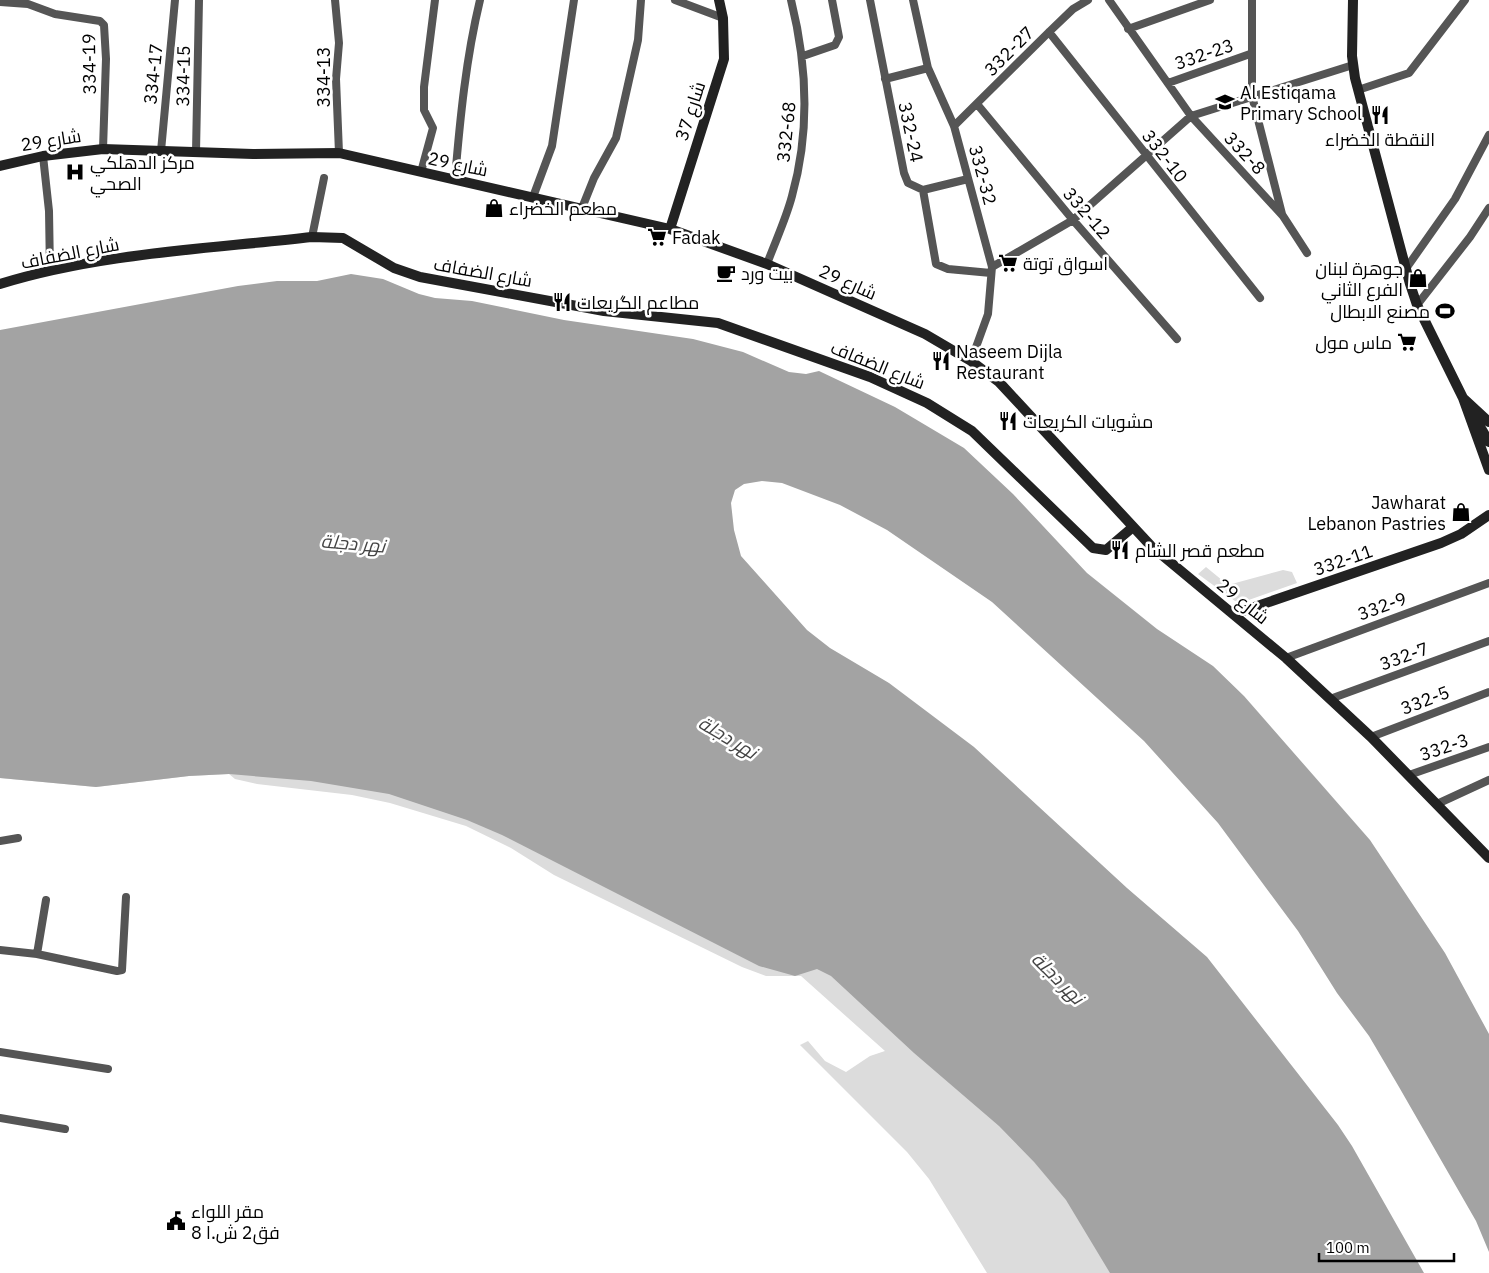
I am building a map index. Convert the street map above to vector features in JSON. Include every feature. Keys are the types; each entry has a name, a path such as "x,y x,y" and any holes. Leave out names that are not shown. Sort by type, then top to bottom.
{"street":[{"name":"334-17","path":"161,151 175,0"},
{"name":"334-15","path":"196,152 199,0"},
{"name":"334-13","path":"335,0 339,43 336,79 340,153"},
{"path":"421,172 432,128 424,110 424,87 435,0"},
{"path":"455,179 461,116 474,25 480,0"},
{"path":"533,197 552,146 574,0"},
{"path":"582,208 594,178 616,138 638,40 641,0"},
{"path":"675,0 723,18"},
{"name":"شارع 37","path":"670,229 724,59 723,18 719,0"},
{"name":"332-68","path":"767,264 792,196 802,145 805,76 803,56 791,0"},
{"path":"803,56 835,45 839,37 832,0"},
{"name":"332-24","path":"870,0 906,178 908,183 923,190"},
{"name":"332-32","path":"912,0 928,68 954,126 992,270 988,314 971,361"},
{"path":"1073,9 1074,0"},
{"name":"332-27","path":"954,126 1073,9 1088,0"},
{"name":"332-8","path":"1109,0 1191,116 1283,216 1307,252"},
{"path":"1128,29 1210,0"},
{"path":"1252,0 1250,54 1252,96 1283,216"},
{"path":"1353,0 1353,65 1405,270 1417,305 1464,398 1489,442"},
{"path":"1358,90 1409,73 1465,0"},
{"name":"334-19","path":"0,2 28,4 55,14 100,21 104,25 106,60 103,149"},
{"name":"332-10","path":"1049,32 1146,157 1260,298"},
{"name":"332-23","path":"1168,83 1250,54"},
{"path":"968,179 923,190 936,264 948,269 992,270 1073,220 1191,116 1353,65"},
{"path":"885,79 928,68"},
{"name":"332-12","path":"977,104 1073,220 1177,339"},
{"path":"1405,270 1455,199 1489,136"},
{"name":"شارع 29","path":"0,166 43,156 103,149 340,153 670,229 767,264 925,334 971,361 999,382 1162,557 1286,658 1371,737 1437,804 1485,848 1489,858"},
{"path":"43,156 49,211 50,271"},
{"path":"312,237 324,178"},
{"path":"1417,305 1470,237 1489,208"},
{"name":"شارع الضفاف","path":"0,284 50,271 152,255 312,237 343,238 394,268 420,277 604,312 718,323 861,373 928,403 972,431 1092,548 1106,550 1133,527"},
{"path":"1464,398 1489,422"},
{"path":"1464,398 1489,470"},
{"name":"332-11","path":"1461,534 1489,515"},
{"name":"332-11","path":"1234,614 1421,551 1461,534 1489,525"},
{"name":"332-9","path":"1286,658 1489,583"},
{"name":"332-7","path":"1330,699 1489,641"},
{"name":"332-5","path":"1371,737 1489,692"},
{"name":"332-3","path":"1409,775 1489,747"},
{"path":"1437,804 1489,780"},
{"path":"0,840 18,838"},
{"path":"0,950 37,954 117,971 122,970 126,897"},
{"path":"37,954 46,900"},
{"path":"0,1052 108,1068"},
{"path":"0,1118 65,1128"}],"shaded area":[{"path":"1206,567 1228,585 1283,570 1292,572 1297,583 1243,602 1235,601 1198,574"},
{"path":"233,753 440,806 787,940 962,1078 1130,1273 987,1273 929,1179 907,1152 800,1045 808,1041 825,1061 846,1072 870,1056 885,1051 801,976 766,976 742,967 554,875 511,848 466,826 390,803 352,795 257,784 235,779 229,774 189,776 96,787 0,778"}],"water":[{"name":"نهر دجلة","path":"351,274 383,279 419,294 435,298 472,301 564,320 693,339 743,352 789,372 806,374 819,371 895,407 964,448 1013,494 1087,573 1157,629 1213,666 1244,696 1370,840 1445,953 1489,1034 1489,1252 1476,1221 1369,1036 1337,993 1298,931 1218,823 1144,741 992,602 887,530 840,505 782,483 762,481 744,484 735,490 731,503 734,530 741,556 807,630 830,648 889,683 974,747 1127,888 1207,957 1338,1125 1352,1146 1424,1273 1110,1273 1066,1200 1034,1162 999,1126 914,1053 831,976 817,969 795,976 759,966 502,835 467,820 389,794 311,781 229,774 189,776 96,787 0,778 0,330 238,286 277,281 317,281"}],"place":[{"name":"Al Estiqama Primary School","path":"1225,102"},
{"name":"النقطة الخضراء","path":"1380,115"},
{"name":"مركز الدهلكي الصحي","path":"75,172"},
{"name":"مطعم الخضراء","path":"494,208"},
{"name":"Fadak","path":"657,237"},
{"name":"اسواق توتة","path":"1008,263"},
{"name":"بيت ورد","path":"726,273"},
{"name":"جوهرة لبنان الفرع الثاني","path":"1418,278"},
{"name":"مطاعم الگريعات","path":"562,302"},
{"name":"مصنع الابطال","path":"1445,311"},
{"name":"ماس مول","path":"1407,342"},
{"name":"Naseem Dijla Restaurant","path":"941,361"},
{"name":"مشويات الكريعات","path":"1008,421"},
{"name":"Jawharat Lebanon Pastries","path":"1461,512"},
{"name":"مطعم قصر الشام","path":"1120,550"},
{"name":"مقر اللواء 8 فق2 ش.ا","path":"176,1221"}]}
